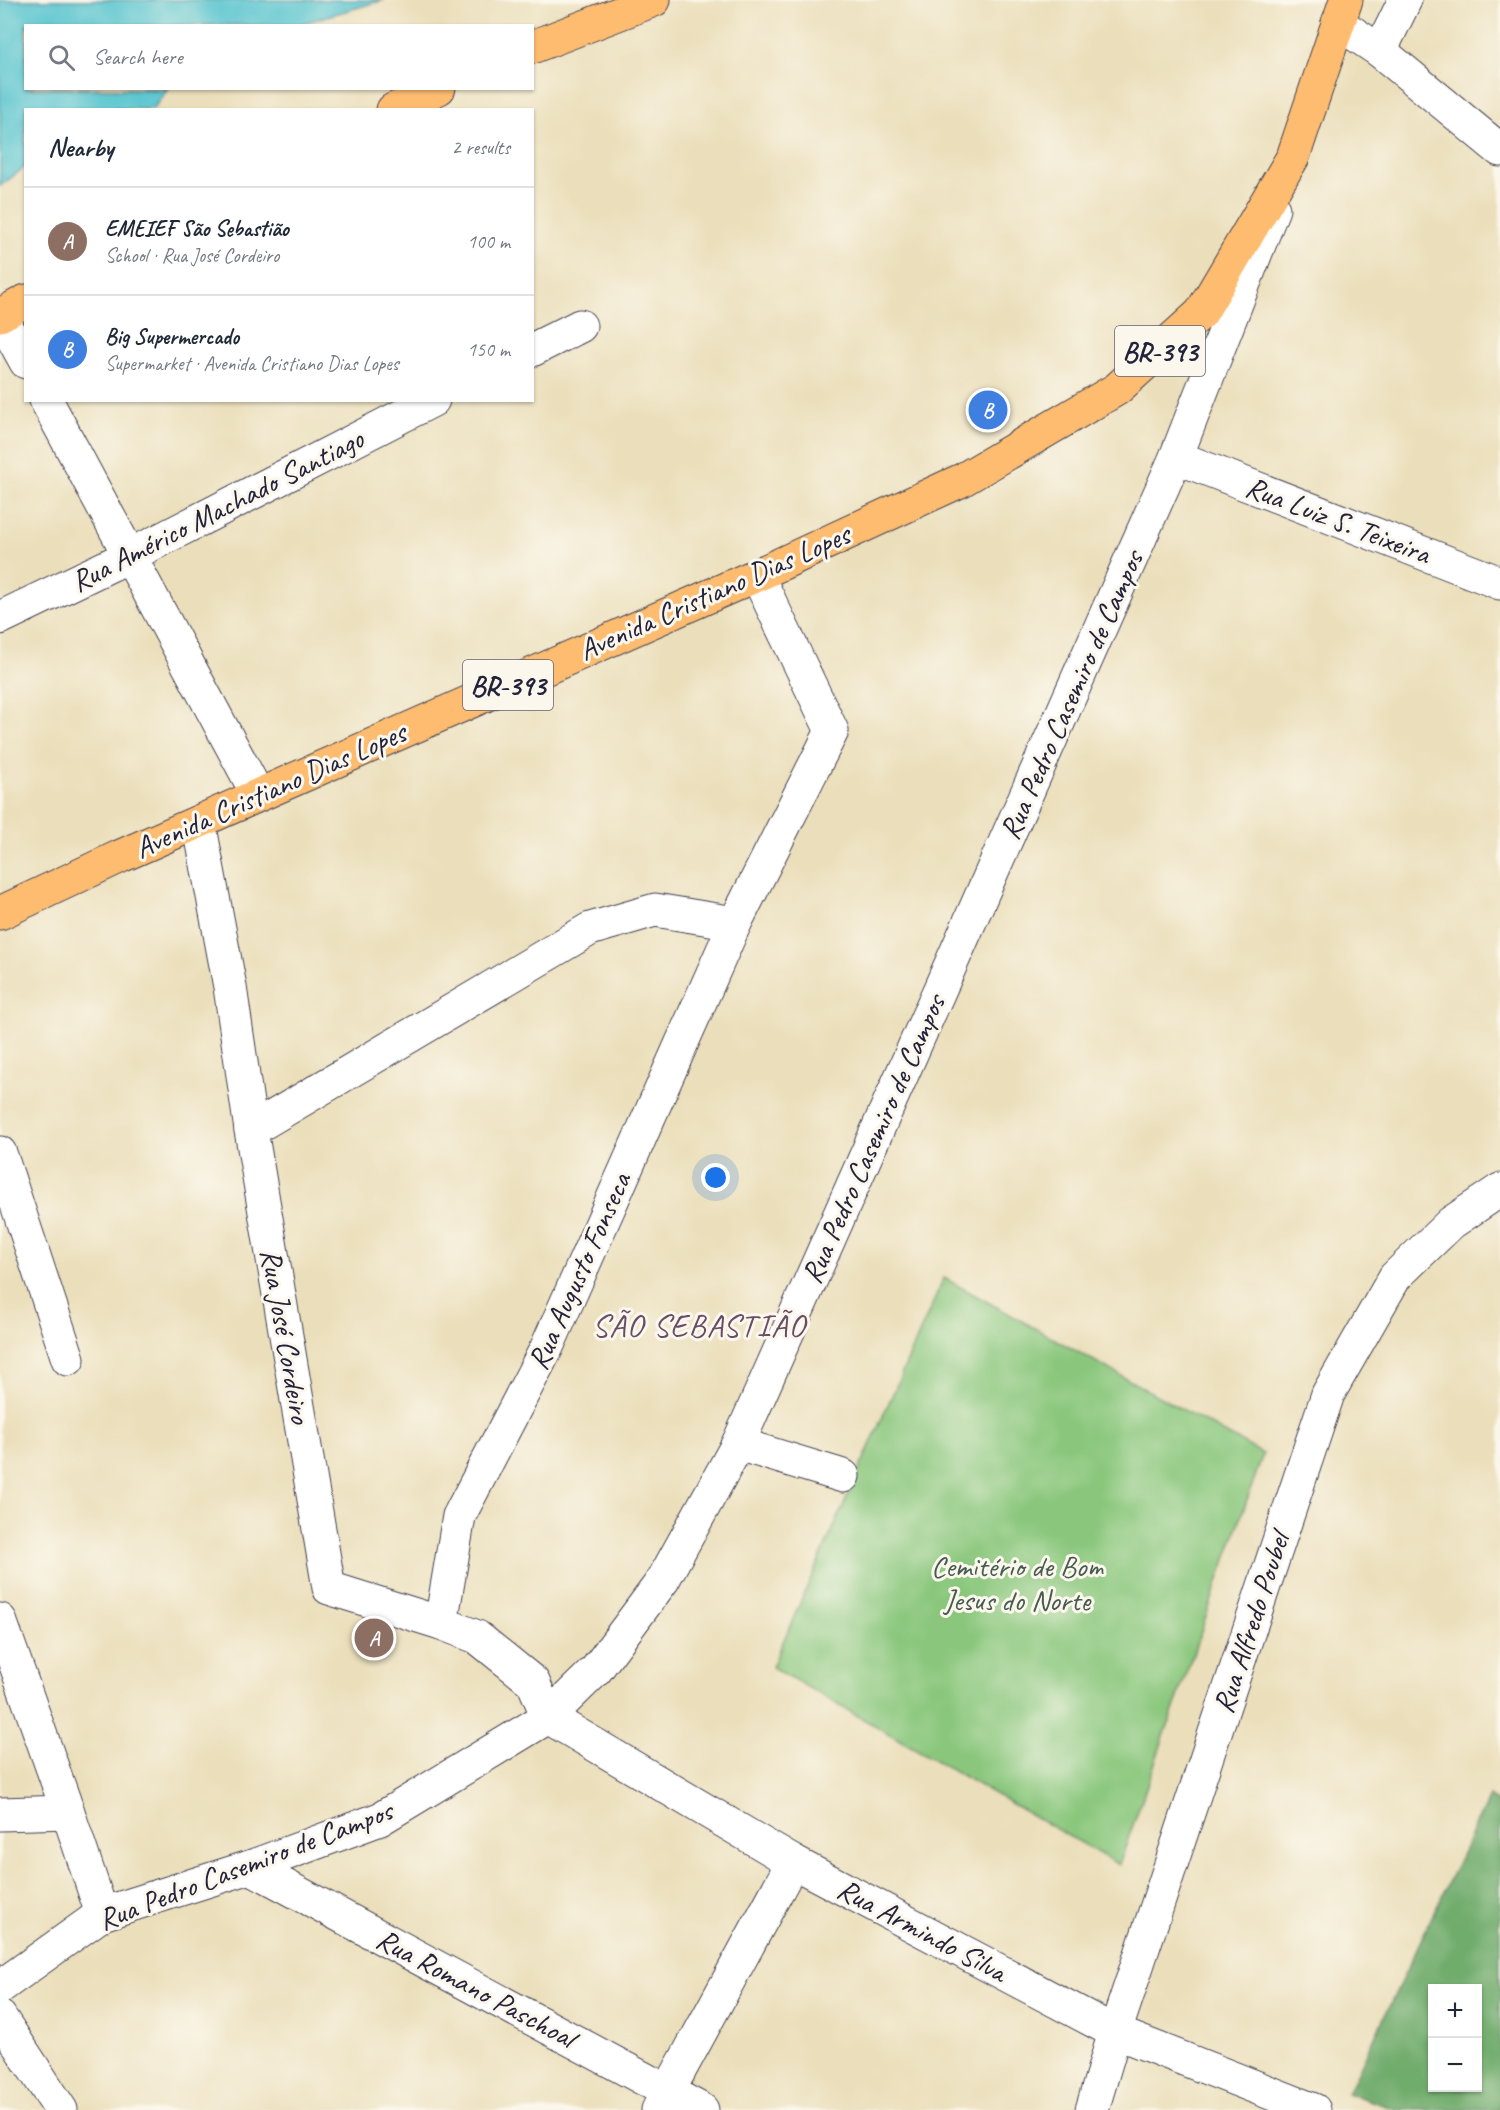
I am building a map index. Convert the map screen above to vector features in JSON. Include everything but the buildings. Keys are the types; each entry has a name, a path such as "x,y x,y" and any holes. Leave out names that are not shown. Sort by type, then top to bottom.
{"main road":[{"path":"534,46 654,0"},
{"name":"BR-393","path":"1293,157 1342,11"},
{"path":"397,108 435,90"},
{"name":"Avenida Cristiano Dias Lopes","path":"0,914 121,856 757,575 962,480 1117,389 1201,313 1293,157"},
{"path":"0,315 24,302"}],"street":[{"path":"1380,51 1405,0"},
{"path":"1342,11 1380,51 1500,150"},
{"name":"Rua Pedro Casemiro de Campos","path":"0,1987 102,1914 250,1867 380,1819 548,1717 596,1670 663,1580 738,1444 1176,457 1293,157"},
{"path":"0,315 24,358"},
{"path":"534,349 580,326"},
{"path":"47,402 258,795"},
{"name":"Rua Américo Machado Santiago","path":"0,618 131,555 429,402"},
{"name":"Rua Luiz S. Teixeira","path":"1176,457 1500,583"},
{"name":"Rua Augusto Fonseca","path":"441,1623 459,1516 547,1347 735,923 832,731 757,575"},
{"name":"Rua José Cordeiro","path":"199,822 230,987 251,1130 329,1588 441,1623 477,1637 533,1682 548,1717"},
{"path":"251,1130 590,929 655,910 735,923"},
{"path":"0,1153 69,1359"},
{"name":"Rua Alfredo Poubel","path":"1092,2110 1115,2032 1328,1394 1395,1277 1451,1223 1500,1190"},
{"path":"738,1444 843,1476"},
{"path":"0,1620 102,1914"},
{"name":"Rua Armindo Silva","path":"548,1717 793,1862 1115,2032 1314,2110"},
{"path":"0,1814 68,1812"},
{"path":"664,2101 793,1862"},
{"name":"Rua Romano Paschoal","path":"250,1867 664,2101 702,2110"},
{"path":"0,2017 61,2110"}],"green space":[{"name":"Cemitério de Bom Jesus do Norte","path":"944,1278 1263,1454 1119,1865 772,1667"},
{"path":"1489,1797 1500,1805 1500,2110 1398,2110 1348,2093"}],"water":[{"path":"0,0 384,0 300,24 24,24 24,90 167,90 154,108 24,108 24,168 0,186"}],"place":[{"name":"Big Supermercado","path":"988,410"},
{"name":"EMEIEF São Sebastião","path":"374,1638"}],"district":[{"name":"SÃO SEBASTIÃO","path":"699,1325"}]}
